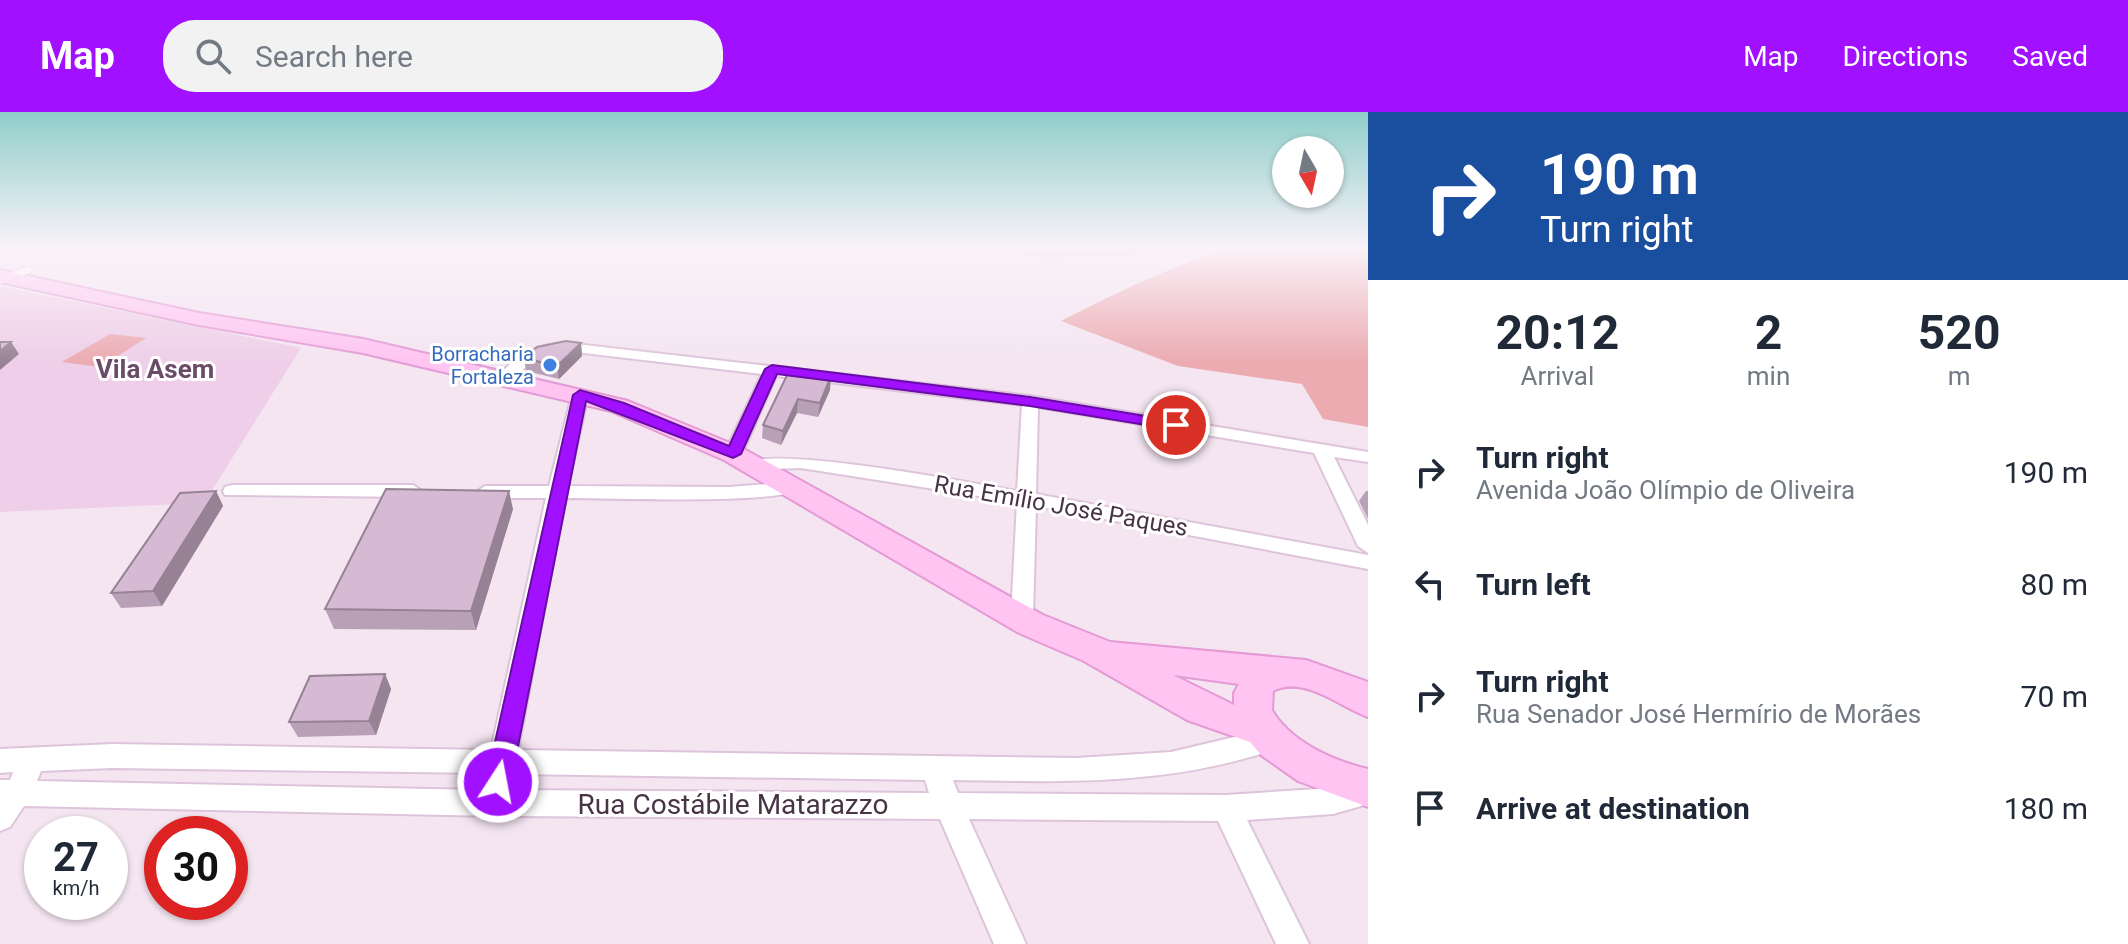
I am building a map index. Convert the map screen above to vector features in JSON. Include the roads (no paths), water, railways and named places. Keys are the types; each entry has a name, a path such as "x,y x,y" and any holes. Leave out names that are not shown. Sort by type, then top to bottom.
{"main road":[{"path":"54,286 199,319 363,346 619,406 743,459 1031,624 1097,651 1201,709 1268,734 1309,768 1368,789"},
{"path":"98,286 350,338 363,346"},
{"path":"1097,651 1276,674 1292,673 1368,693"},
{"path":"1268,734 1254,710 1253,693 1261,681 1276,674"},
{"path":"1331,681 1368,701"}],"street":[{"path":"505,378 528,354 551,347 772,369 1030,401 1368,457"},
{"path":"743,459 772,369"},
{"path":"494,803 557,492 580,395"},
{"path":"1022,617 1030,401"},
{"path":"1321,449 1368,546"},
{"name":"Rua Emílio José Paques","path":"743,459 801,463 1027,498 1368,562"},
{"path":"465,492 729,493 793,488"},
{"path":"232,491 434,491"},
{"name":"Rua Costábile Matarazzo","path":"0,761 112,756 1076,770 1171,764 1268,734"},
{"path":"0,817 9,792 33,759"},
{"path":"934,767 1010,944"},
{"name":"Rua Costábile Matarazzo","path":"9,792 494,803 1226,808 1333,801 1368,789"},
{"path":"1226,808 1293,944"}],"place":[{"name":"Borracharia Fortaleza","path":"550,365"}],"district":[{"name":"Vila Asem","path":"155,369"}]}
